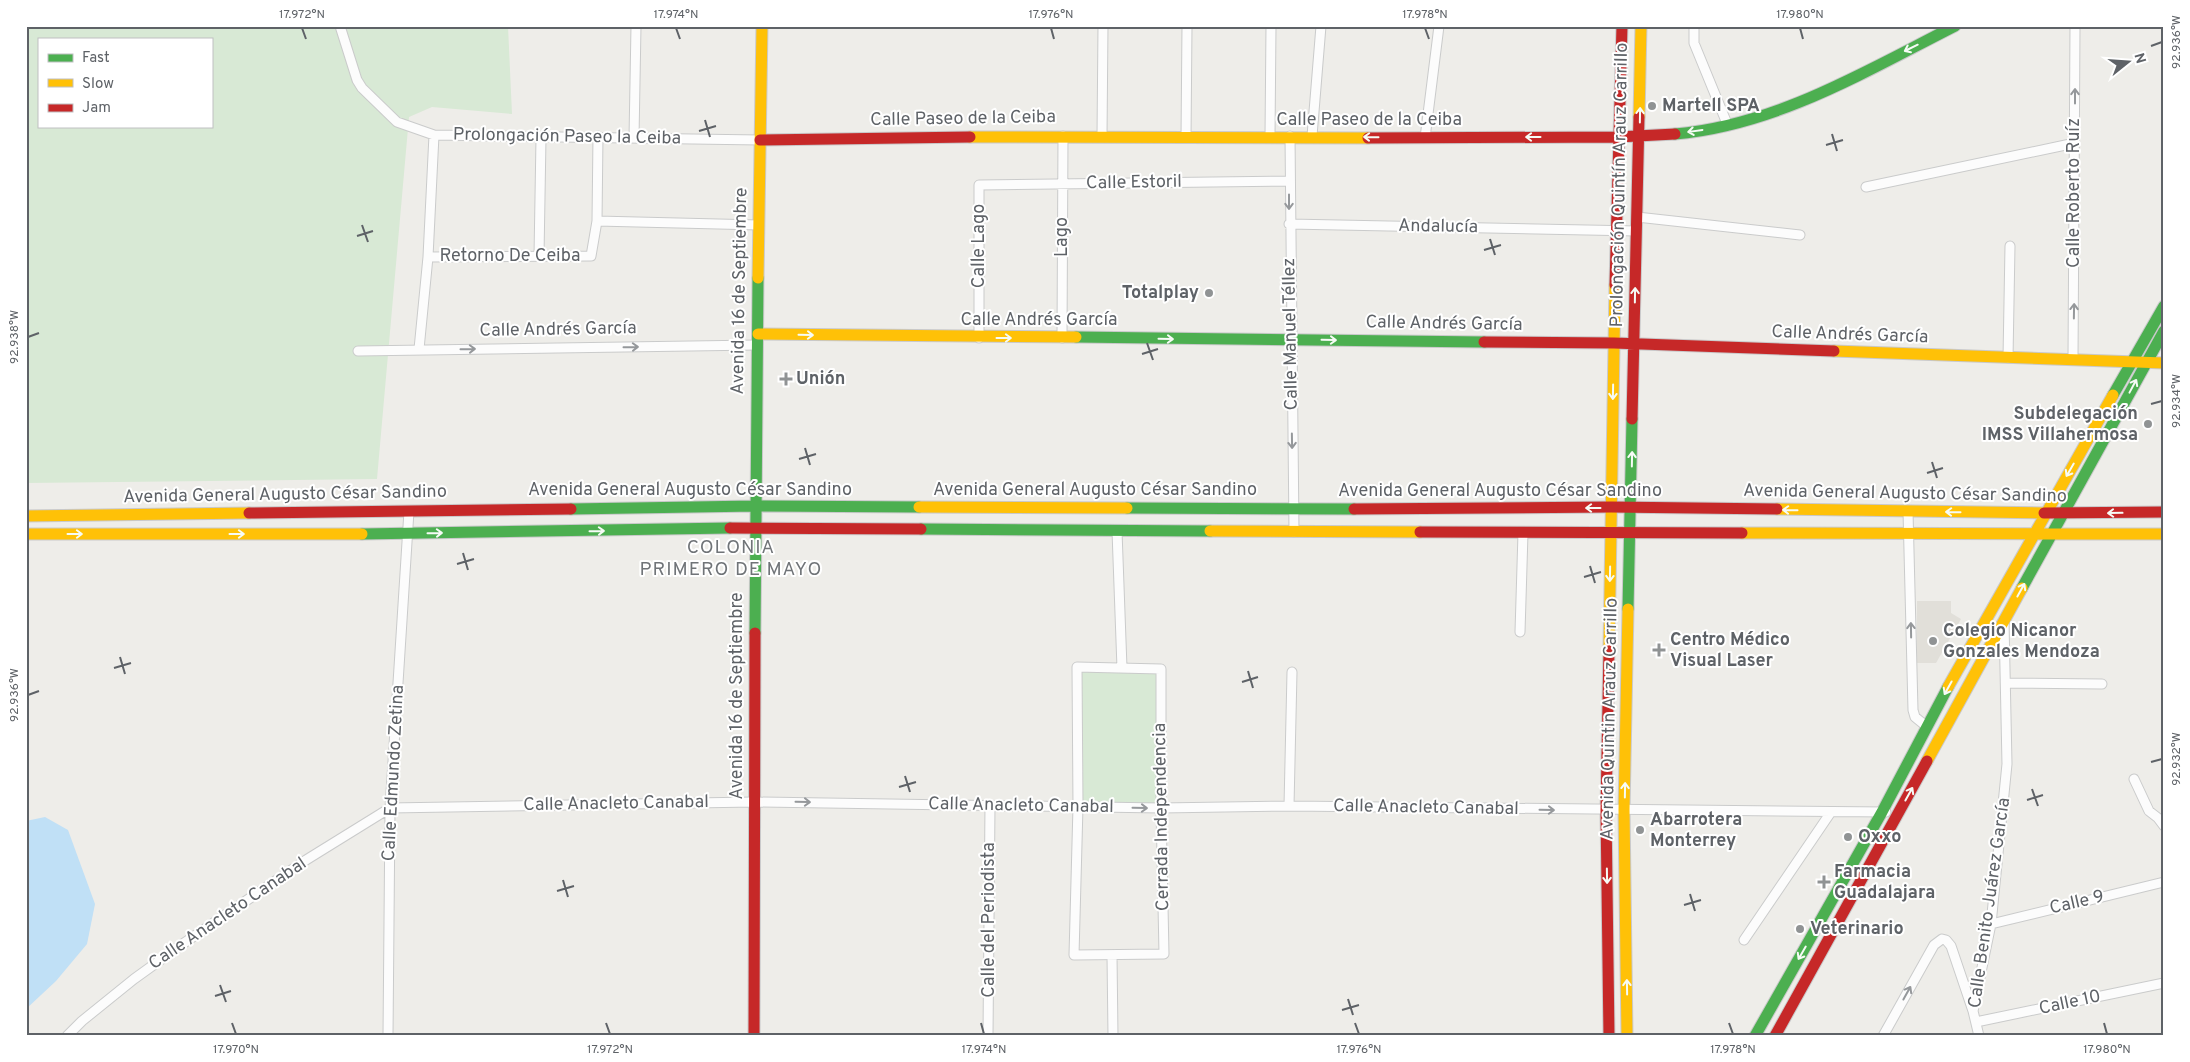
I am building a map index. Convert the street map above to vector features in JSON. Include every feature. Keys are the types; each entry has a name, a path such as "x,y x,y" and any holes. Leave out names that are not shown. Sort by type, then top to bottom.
{"main road":[{"name":"Avenida 16 de Septiembre","path":"754,1036 755,506 762,26"},
{"name":"Prolongación Quintín Arauz Carrillo","path":"1611,508 1622,26"},
{"name":"Prolongación Quintín Arauz Carrillo","path":"1634,344 1641,26"},
{"name":"Calle Paseo de la Ceiba","path":"760,140 1063,136 1186,138 1270,136 1425,138 1640,136 1728,126 1794,104 1955,26"},
{"path":"1755,1036 1882,812 1926,726 2045,513 2130,362 2164,306"},
{"path":"1775,1036 2164,331"},
{"name":"Calle Andrés García","path":"758,340 1062,338 1614,343 2164,363"},
{"name":"Avenida Quintin Arauz Carrillo","path":"1627,1036 1624,810 1634,344"},
{"name":"Avenida General Augusto César Sandino","path":"26,516 755,506 1631,508 1908,512 2164,512"},
{"name":"Avenida Quintin Arauz Carrillo","path":"1609,1036 1606,810 1611,508"},
{"name":"Avenida General Augusto César Sandino","path":"26,534 408,534 755,528 1522,533 1909,532 2164,534"}],"street":[{"name":"Prolongación Paseo la Ceiba","path":"340,26 356,80 362,88 397,122 434,135 541,138 598,136 760,140"},
{"path":"634,138 636,26"},
{"path":"1102,136 1103,26"},
{"path":"1186,138 1187,26"},
{"path":"1270,136 1271,26"},
{"path":"1312,136 1321,26"},
{"path":"1425,138 1438,26"},
{"path":"1694,26 1694,43 1728,126"},
{"name":"Calle Roberto Ruíz","path":"2073,360 2075,26"},
{"path":"419,350 428,257 434,135"},
{"path":"598,136 597,221 759,224"},
{"name":"Lago","path":"1062,338 1063,136"},
{"name":"Calle Manuel Téllez","path":"1290,136 1289,224 1294,532"},
{"path":"539,256 541,138"},
{"path":"1866,187 2075,143"},
{"name":"Calle Estoril","path":"979,184 1289,181"},
{"name":"Calle Lago","path":"979,184 980,338"},
{"path":"1638,217 1800,235"},
{"name":"Retorno De Ceiba","path":"428,257 591,256 597,221"},
{"name":"Andalucía","path":"1289,224 1637,231"},
{"path":"2008,358 2010,246"},
{"name":"Calle Andrés García","path":"358,352 758,340"},
{"name":"Calle Edmundo Zetina","path":"388,1036 390,808 409,510"},
{"path":"1908,512 1913,710 1915,717 1926,726"},
{"path":"1113,1036 1112,955 1074,955 1078,806 1077,667 1122,668 1117,531"},
{"path":"1520,632 1522,533"},
{"name":"Calle Benito Juárez García","path":"1979,1036 1973,1011 1991,924 2007,764 2004,621"},
{"name":"Cerrada Independencia","path":"1112,955 1164,954 1161,808 1162,669 1122,668"},
{"path":"1289,806 1292,672"},
{"path":"2006,683 2102,684"},
{"path":"2134,779 2149,811 2164,826"},
{"name":"Calle Anacleto Canabal","path":"67,1036 82,1020 184,943 306,860 390,808 754,802 1161,808 1289,806 1898,813"},
{"name":"Calle del Periodista","path":"988,1036 990,805"},
{"path":"1744,940 1831,812"},
{"name":"Calle 9","path":"1991,924 2164,882"},
{"path":"1883,1036 1931,950 1942,939 1950,944 1973,1011"},
{"name":"Calle 10","path":"1976,1022 2164,983"}],"shaded area":[{"name":"Colegio Nicanor Gonzales Mendoza","path":"1917,601 1951,601 1951,613 1961,619 1936,663 1917,663"}],"green space":[{"path":"26,26 508,26 512,114 432,107 409,117 377,479 26,483"},
{"path":"1077,667 1161,669 1161,808 1078,806"}],"water":[{"path":"45,817 68,830 95,904 87,944 56,981 26,1009 26,821"}],"traffic: fast":[{"path":"1675,134 1713,129 1785,108 1854,78 1955,26"},
{"path":"755,633 758,278"},
{"path":"2113,395 2164,306"},
{"path":"2022,588 2164,331"},
{"path":"1076,337 1484,342"},
{"path":"1628,609 1632,419"},
{"path":"571,509 755,506 919,507"},
{"path":"1127,508 1354,509"},
{"path":"362,534 730,528"},
{"path":"921,529 1210,531"},
{"path":"1755,1036 1882,812 1948,687"}],"traffic: slow":[{"path":"758,278 762,26"},
{"path":"1639,117 1641,26"},
{"path":"970,137 1368,138"},
{"path":"1609,649 1615,285"},
{"path":"758,334 1076,337"},
{"path":"1834,351 2164,363"},
{"path":"1948,687 2113,395"},
{"path":"919,507 1127,508"},
{"path":"1777,509 2044,513"},
{"path":"26,516 249,513"},
{"path":"1210,531 1420,532"},
{"path":"1742,533 2164,534"},
{"path":"26,534 362,534"},
{"path":"1927,761 2022,588"},
{"path":"1627,1036 1624,810 1628,609"}],"traffic: jam":[{"path":"1615,285 1622,26"},
{"path":"1632,419 1639,117"},
{"path":"1368,138 1618,137 1675,134"},
{"path":"760,140 970,137"},
{"path":"1484,342 1614,343 1834,351"},
{"path":"1354,509 1611,507 1777,509"},
{"path":"249,513 571,509"},
{"path":"2044,513 2164,512"},
{"path":"730,528 921,529"},
{"path":"1420,532 1742,533"},
{"path":"754,1036 755,633"},
{"path":"1609,649 1606,810 1609,1036"},
{"path":"1775,1036 1927,761"}],"place":[{"name":"Martell SPA","path":"1652,106"},
{"name":"Totalplay","path":"1209,293"},
{"name":"Unión","path":"786,379"},
{"name":"Subdelegación IMSS Villahermosa","path":"2148,424"},
{"name":"Colegio Nicanor Gonzales Mendoza","path":"1933,641"},
{"name":"Centro Médico Visual Laser","path":"1659,650"},
{"name":"Abarrotera Monterrey","path":"1640,830"},
{"name":"Oxxo","path":"1848,837"},
{"name":"Farmacia Guadalajara","path":"1824,882"},
{"name":"Veterinario","path":"1800,929"}],"district":[{"name":"COLONIA PRIMERO DE MAYO","path":"731,559"}]}
